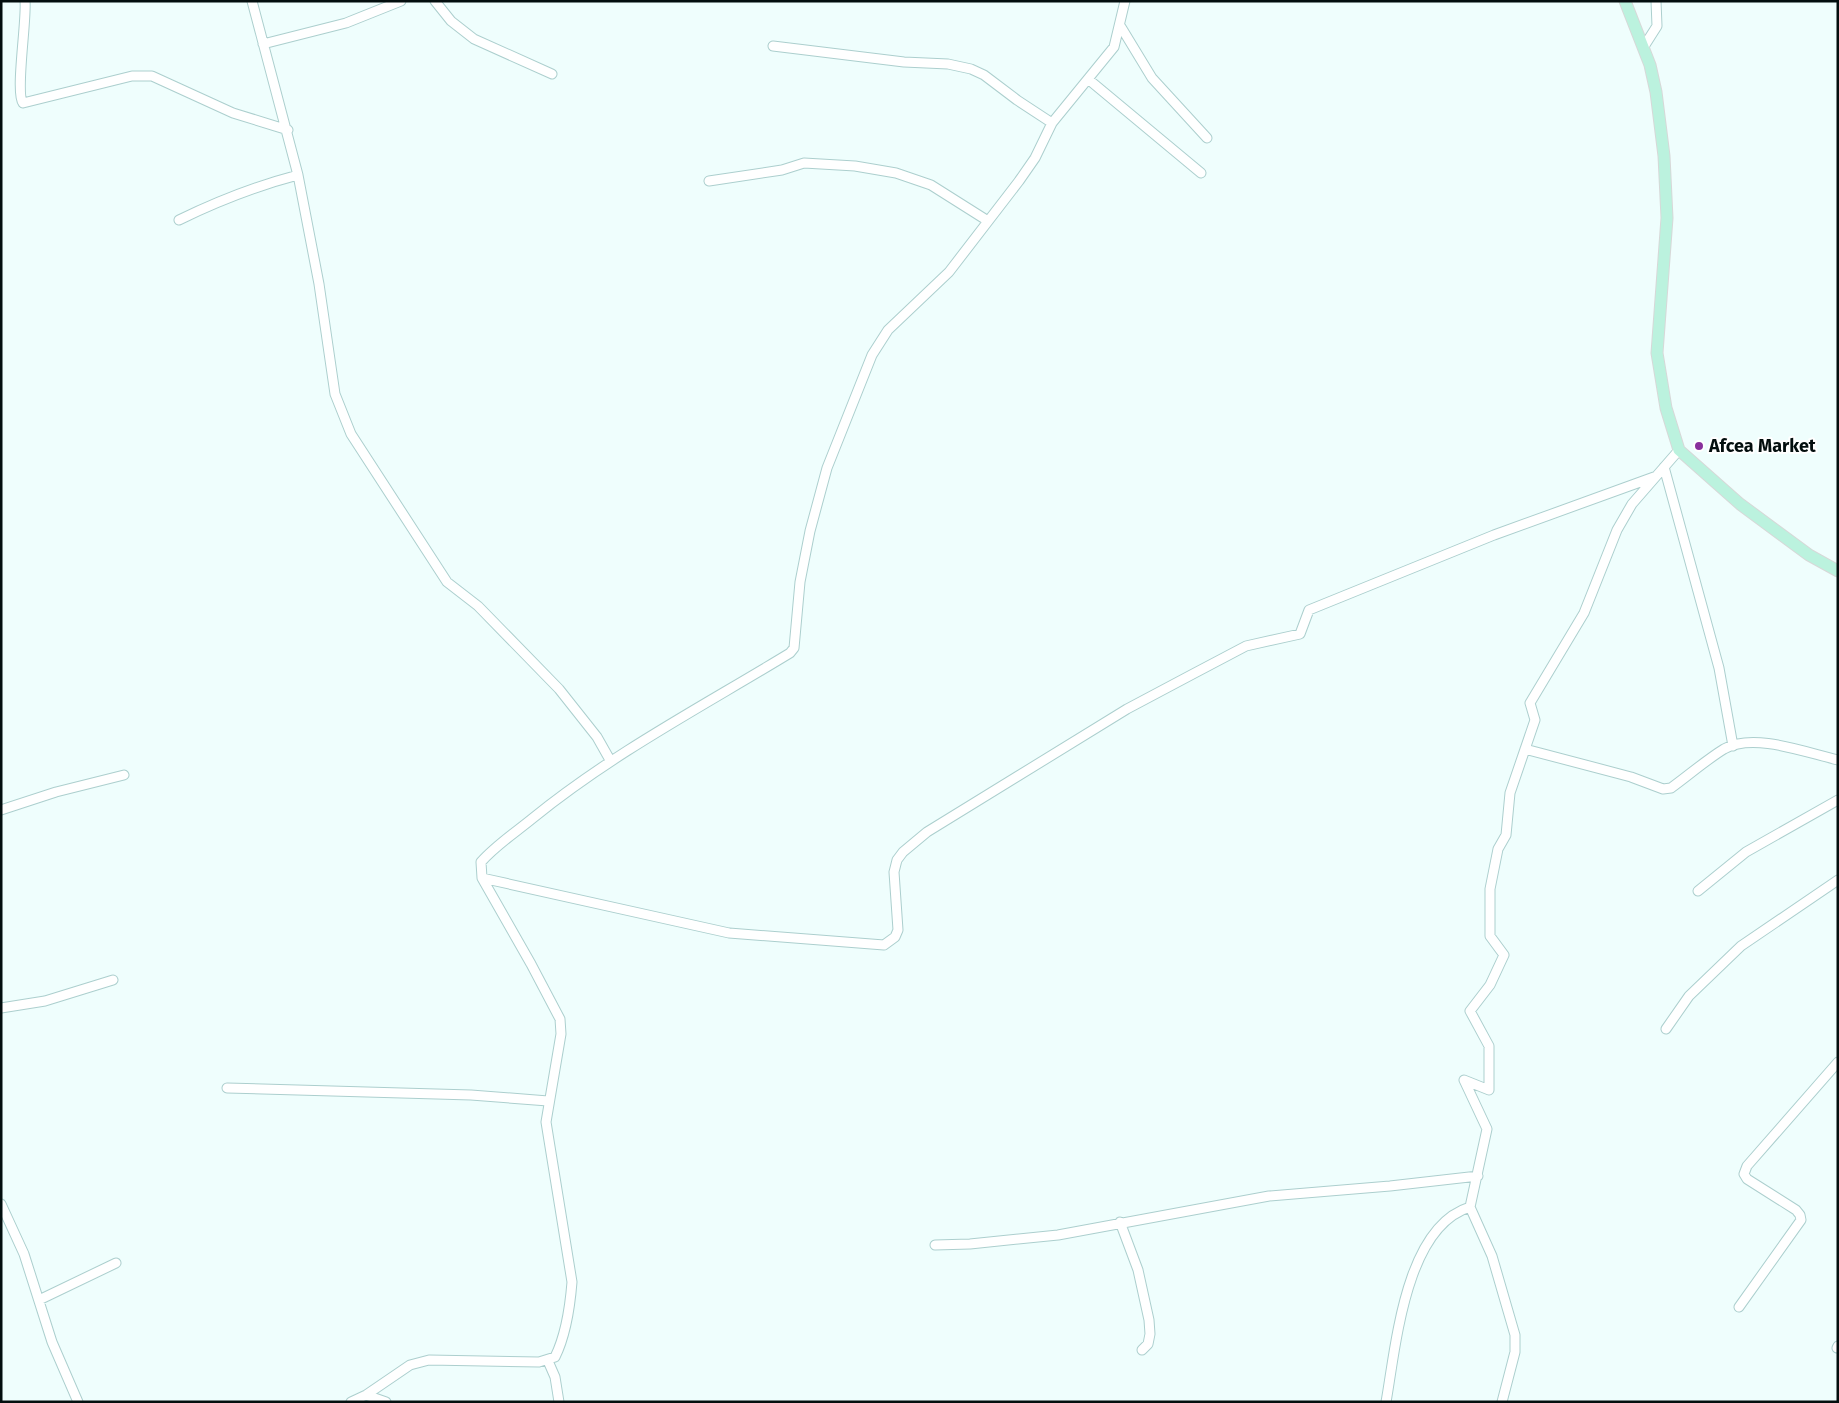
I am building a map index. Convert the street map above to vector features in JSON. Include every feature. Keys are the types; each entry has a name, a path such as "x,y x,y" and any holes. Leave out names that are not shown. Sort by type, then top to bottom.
{"main road":[{"path":"1626,1 1644,48 1656,92 1667,194 1657,353 1666,408 1679,450 1747,510 1808,555 1838,572"}],"street":[{"path":"25,1 26,16 20,82 20,99 22,103 132,76 152,76 232,113 288,130"},
{"path":"252,1 288,130 298,175 320,284 335,394 351,434 448,582 478,606 559,689 597,737 610,760"},
{"path":"263,44 346,23 401,1"},
{"path":"435,1 451,21 474,39 552,74"},
{"path":"351,1402 366,1396 410,1365 429,1360 483,1362 548,1361 555,1357 559,1349 570,1304 572,1282 546,1122 548,1101 561,1034 560,1019 482,878 481,862 487,855 610,760 711,702 790,653 794,648 800,582 810,531 827,468 862,376 872,355 888,330 949,272 1035,158 1052,123 1114,47 1121,27 1125,1"},
{"path":"1644,48 1656,26 1656,1"},
{"path":"1121,27 1152,78 1208,138"},
{"path":"773,46 904,62 948,64 971,69 984,75 1052,123"},
{"path":"1088,79 1201,173"},
{"path":"709,181 782,170 804,163 856,166 896,173 931,185 988,221"},
{"path":"179,220 218,201 262,184 298,175"},
{"path":"1502,1402 1515,1352 1515,1335 1492,1256 1470,1207 1478,1176 1486,1128 1464,1080 1489,1090 1489,1046 1470,1011 1490,985 1504,955 1490,936 1490,889 1498,850 1506,834 1510,793 1535,720 1530,703 1584,613 1617,530 1632,504 1679,450"},
{"path":"1664,467 1719,668 1733,746"},
{"path":"482,878 730,933 884,945 895,937 898,930 894,872 897,860 903,852 928,832 1098,727 1246,646 1300,634 1309,610 1494,535 1654,477"},
{"path":"1525,749 1668,789 1726,748 1749,743 1772,744 1838,760"},
{"path":"1,810 56,792 124,775"},
{"path":"1698,892 1746,852 1838,800"},
{"path":"1666,1029 1689,996 1740,946 1797,905 1838,880"},
{"path":"1,1008 45,1001 113,980"},
{"path":"1739,1307 1800,1220 1800,1214 1796,1210 1747,1178 1744,1174 1747,1166 1838,1062"},
{"path":"227,1088 471,1095 548,1101"},
{"path":"935,1245 970,1244 1058,1234 1269,1196 1390,1186 1478,1176"},
{"path":"1,1204 24,1254 52,1342 78,1402"},
{"path":"1386,1402 1401,1312 1414,1270 1442,1226 1457,1211 1470,1207"},
{"path":"1120,1222 1138,1270 1149,1320 1150,1334 1148,1344 1142,1350"},
{"path":"39,1300 116,1263"},
{"path":"548,1361 555,1377 559,1402"},
{"path":"366,1396 386,1402"}],"place":[{"name":"Afcea Market","path":"1699,446"}]}
